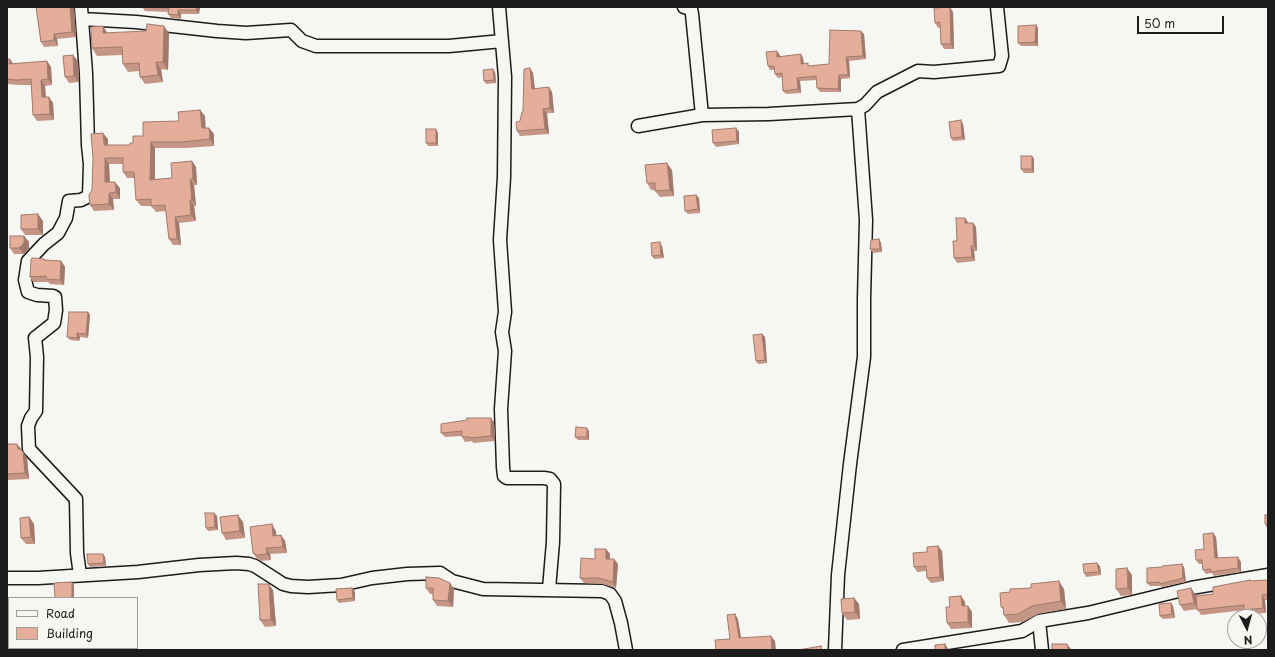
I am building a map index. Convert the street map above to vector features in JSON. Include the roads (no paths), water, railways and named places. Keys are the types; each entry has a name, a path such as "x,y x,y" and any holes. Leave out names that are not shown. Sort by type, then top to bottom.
{"street":[{"path":"499,7 505,77 504,177 500,240 504,312 502,332 505,351 501,409 503,467 504,476 507,478 544,478 550,479 554,484 553,542 549,589"},
{"path":"684,7 691,9 692,14 702,114"},
{"path":"638,126 702,114 769,114 858,109 865,105 877,92 918,71 934,72 999,66 1002,56 997,7"},
{"path":"80,575 77,553 76,499 29,449 28,426 36,411 37,357 35,338 54,323 56,310 55,297 28,292 25,280 28,261 44,244 58,233 66,218 69,201 81,200 89,196 90,164 82,13 176,28 246,33 291,30 302,41 316,46 449,46 502,41"},
{"path":"835,650 838,575 850,464 864,357 866,220 858,109"},
{"path":"7,578 38,578 138,572 199,565 236,563 255,566 283,584 291,586 308,587 341,585 372,578 407,574 440,573 452,581 483,589 602,591 610,594 615,601 626,650"},
{"path":"903,650 1022,631 1039,622 1088,613 1191,588 1268,575"},
{"path":"1039,622 1042,650"}]}
